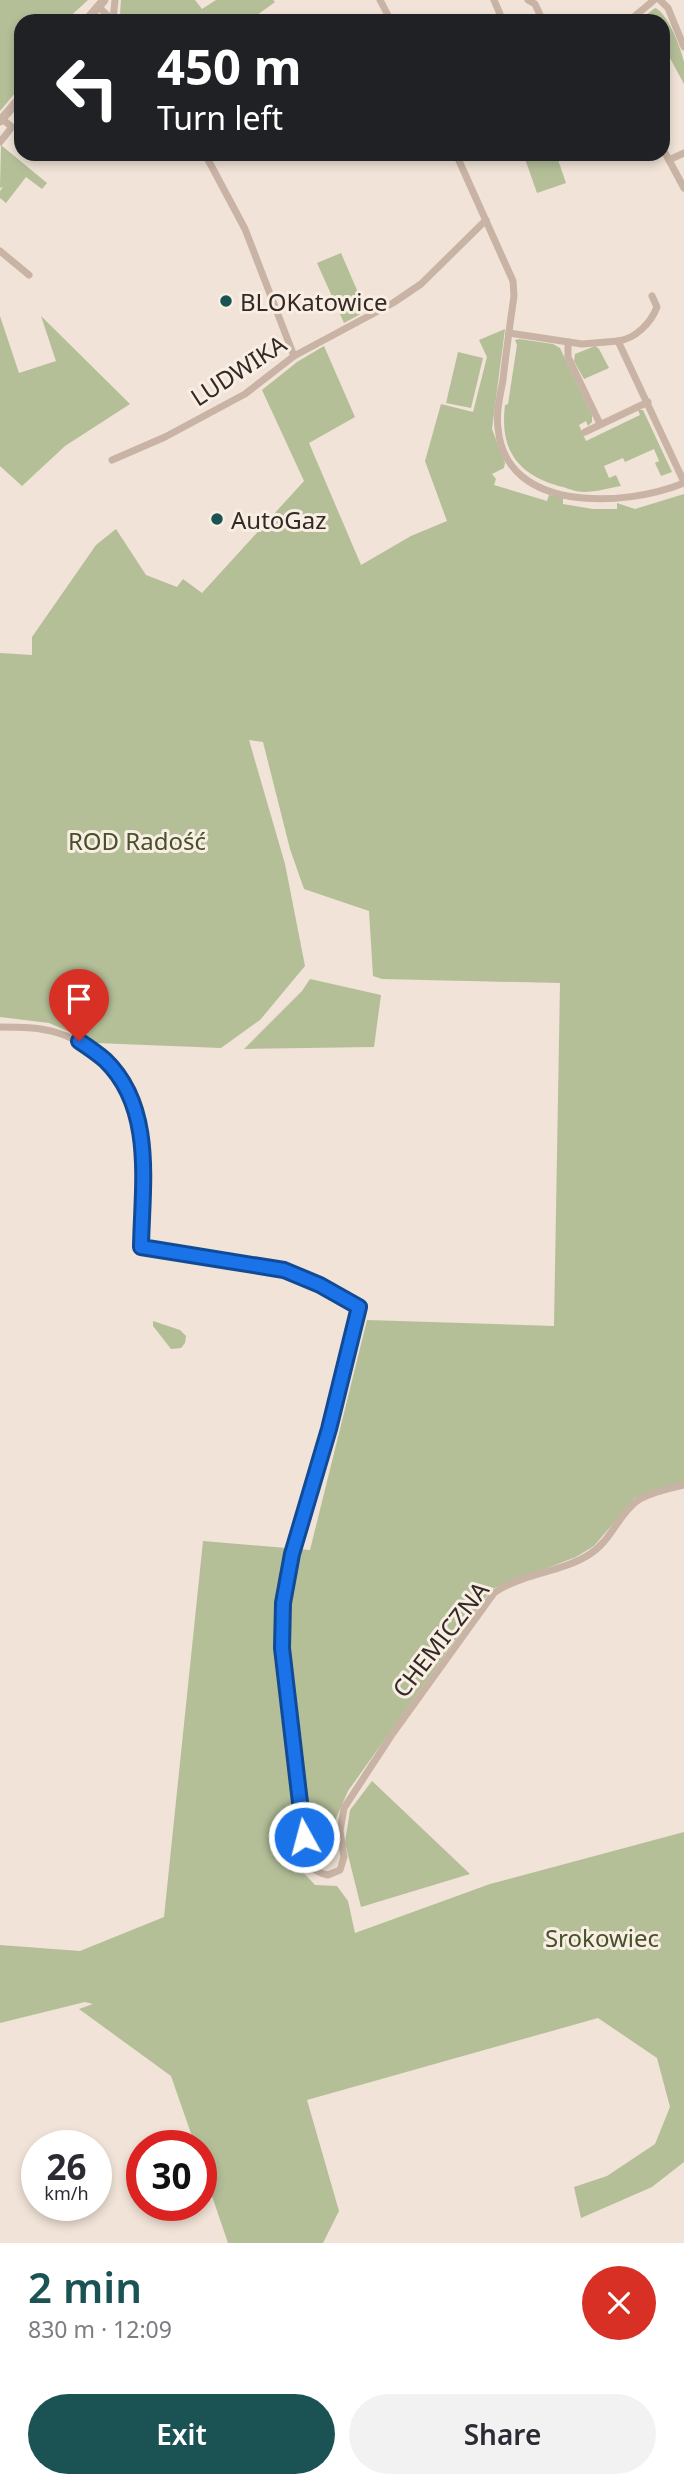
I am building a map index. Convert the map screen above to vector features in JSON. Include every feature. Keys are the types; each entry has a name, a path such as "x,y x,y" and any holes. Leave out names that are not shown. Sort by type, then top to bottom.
{"street":[{"path":"528,0 535,4 540,14"},
{"path":"637,14 654,0"},
{"path":"660,0 668,8 684,47"},
{"path":"0,142 12,127 1,120 14,105"},
{"path":"209,161 245,229 294,356"},
{"path":"459,161 513,281 514,296 498,428 509,461 525,480 543,489 571,496 615,500 648,495 684,482 618,341"},
{"path":"670,161 684,188"},
{"name":"LUDWIKA","path":"112,460 165,437 245,394 294,356 393,303 421,284 486,220"},
{"path":"0,251 29,275"},
{"path":"509,333 582,344 634,337 655,313 657,307 652,296"},
{"path":"568,342 568,357 600,424"},
{"path":"584,432 648,402"},
{"name":"CHEMICZNA","path":"0,1027 43,1030 79,1041 106,1061 122,1082 135,1107 142,1142 141,1247 284,1270 320,1285 359,1307 326,1440 292,1554 283,1603 283,1657 309,1863 316,1872 328,1875 340,1870 344,1857 340,1831 344,1808 391,1736 494,1594 509,1584 589,1555 604,1542 639,1499 684,1485"}],"green space":[{"path":"0,0 88,0 73,14 14,14 14,94 0,111"},
{"path":"121,0 195,0 202,9 216,0 275,2 259,14 120,13"},
{"path":"655,8 662,14 647,14"},
{"path":"670,25 684,62 684,84 670,58"},
{"path":"1,145 14,156 14,161 20,161 47,183 42,189 26,177 6,203 0,198 3,187 0,188"},
{"path":"526,161 558,161 566,183 537,193"},
{"path":"341,253 366,311 344,323 317,263"},
{"path":"0,316 19,373 56,361 41,316 130,404 65,446 22,486 0,466"},
{"path":"505,329 492,429 505,463 504,468 492,474 496,479 494,485 547,501 549,495 563,498 563,504 593,509 617,509 617,503 635,509 684,494 684,1482 635,1498 594,1546 576,1557 492,1589 348,1791 334,1823 333,1860 323,1864 317,1860 311,1843 308,1814 273,1853 295,1844 301,1870 315,1885 337,1886 348,1901 355,1933 490,1884 684,1832 684,2162 652,2187 581,2218 574,2187 607,2176 655,2144 670,2107 657,2058 598,2018 307,2100 339,2211 323,2243 228,2243 217,2211 217,2130 190,2130 171,2076 79,2009 93,2004 85,2002 0,2023 0,1945 80,1951 164,1917 203,1541 310,1550 367,1320 554,1326 560,983 382,979 373,976 369,911 304,889 290,849 263,742 249,740 285,864 305,966 260,1020 221,1048 96,1043 49,1023 0,1017 0,653 32,655 32,637 96,545 116,529 146,575 177,587 183,579 202,593 304,481 262,390 297,362 324,346 355,417 309,443 361,565 411,536 447,521 425,461 441,404 473,412 487,357 479,340"},
{"path":"515,340 553,344 560,348 592,415 592,422 588,426 586,421 579,425 586,441 640,415 638,410 643,410 672,472 661,476 655,463 659,461 654,449 625,462 623,458 604,466 609,478 616,475 621,486 593,491 579,491 548,482 524,468 509,448 504,421 517,345"},
{"path":"595,346 609,368 584,379 574,361 575,354"},
{"path":"458,352 483,358 471,408 446,403"},
{"path":"310,979 381,995 374,1047 244,1049 302,991"},
{"path":"153,1321 180,1330 186,1336 181,1348 171,1349 153,1326"},
{"path":"372,1781 470,1874 361,1907 345,1843 350,1810"}],"place":[{"name":"BLOKatowice","path":"226,301"},
{"name":"AutoGaz","path":"217,519"}],"route":[{"path":"79,1041 106,1061 122,1082 135,1107 142,1142 141,1247 284,1270 320,1285 359,1307 329,1429 292,1554 283,1603 282,1648 304,1837"}],"park label":[{"name":"ROD Radość","path":"137,840"},
{"name":"Srokowiec","path":"602,1937"}]}
